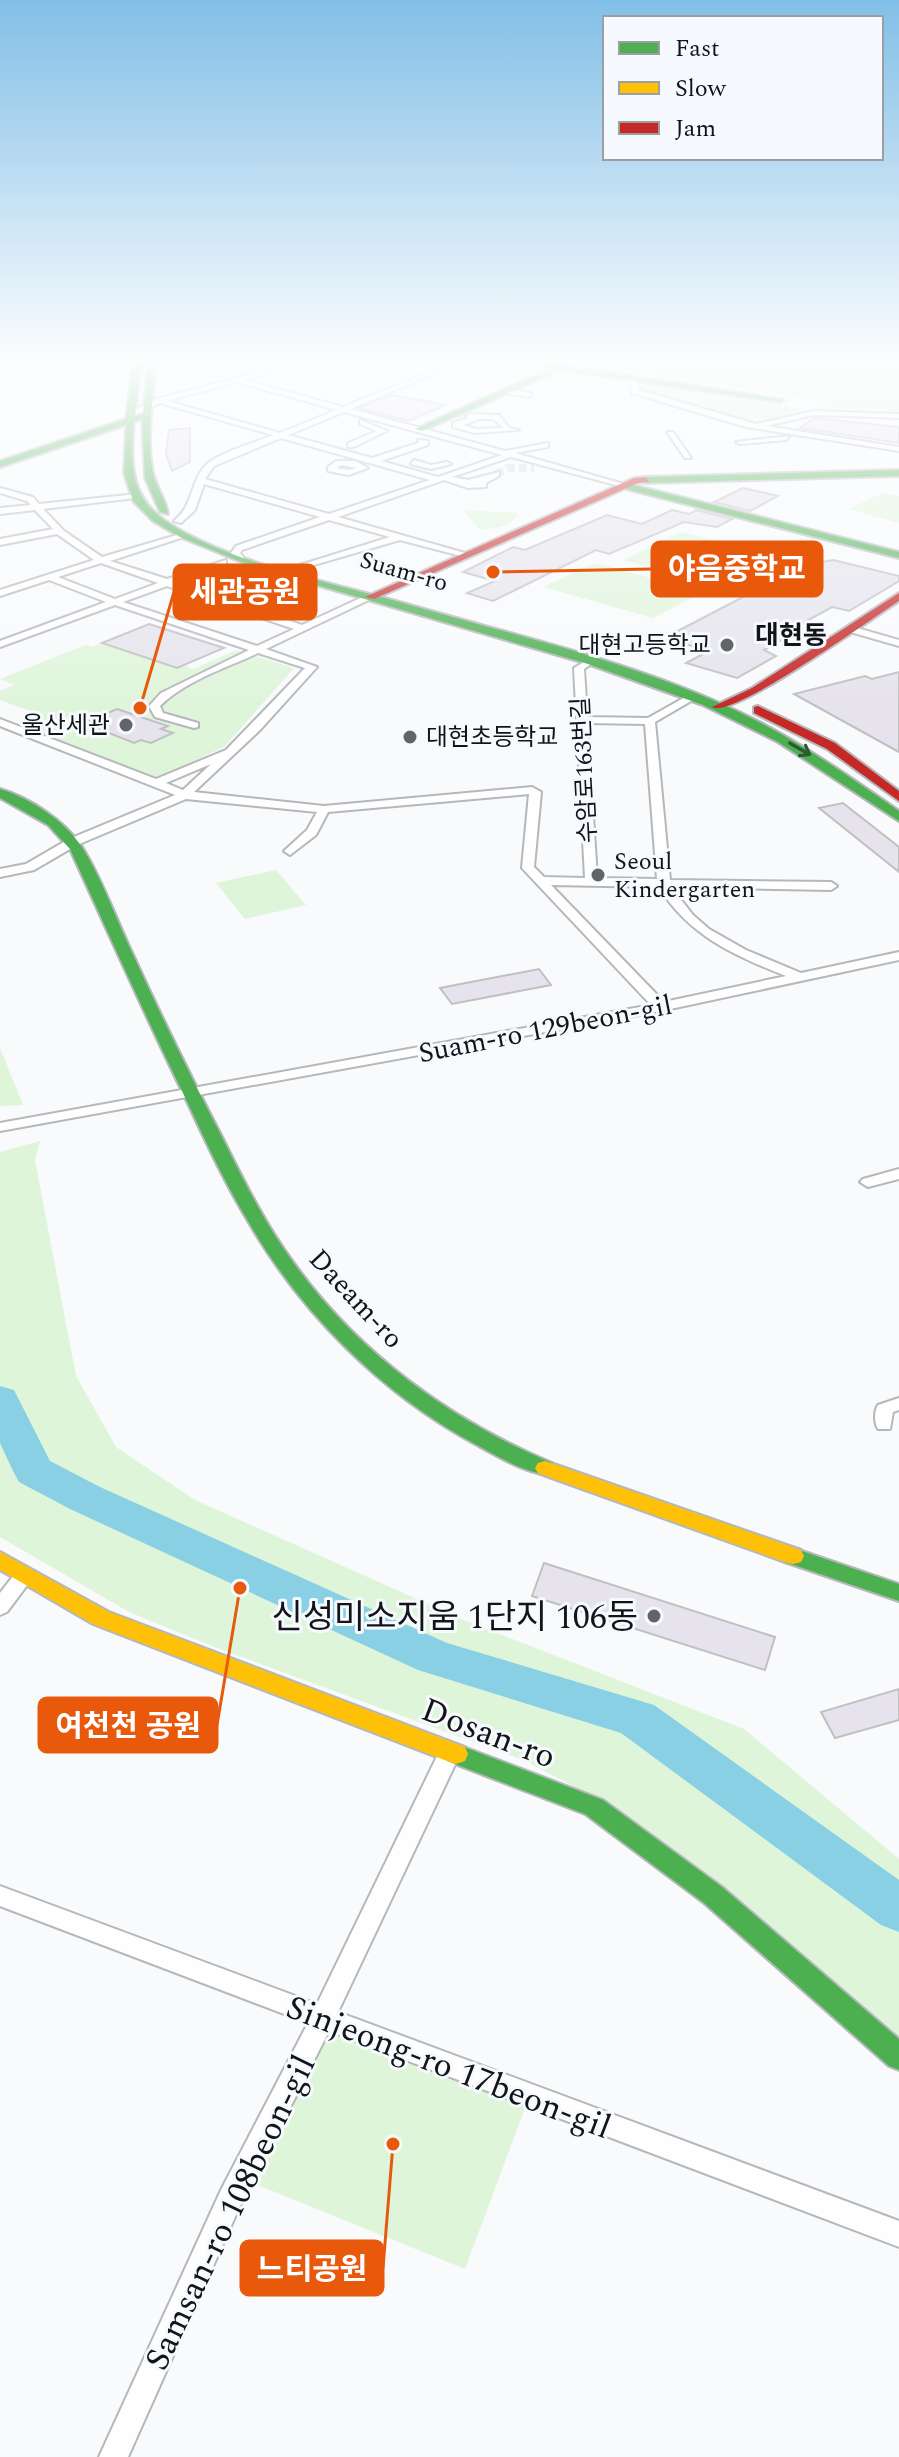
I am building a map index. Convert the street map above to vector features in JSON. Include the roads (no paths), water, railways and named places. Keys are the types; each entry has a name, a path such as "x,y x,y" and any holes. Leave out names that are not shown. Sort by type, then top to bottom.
{"main road":[{"name":"Suam-ro","path":"130,479 135,496 154,518 234,556 588,650 831,746 899,797"},
{"name":"Suam-ro","path":"148,479 149,490 179,528"},
{"path":"376,593 627,486 647,479 661,479"},
{"path":"627,486 899,555"},
{"name":"Suam-ro","path":"234,556 303,567 693,697 734,706 899,817"},
{"path":"734,706 809,672 899,596"},
{"path":"856,630 899,606"},
{"name":"Daeam-ro","path":"0,793 53,822 73,842 191,1094 262,1231 317,1305 372,1361 442,1414 517,1458 899,1593"},
{"name":"Dosan-ro","path":"0,1560 101,1618 594,1807 648,1843 748,1922 899,2057"}],"street":[{"path":"0,644 166,583 327,518 438,479"},
{"path":"444,479 471,487 476,482"},
{"path":"599,479 627,486"},
{"path":"0,593 100,560 179,528 191,512 200,480 462,555"},
{"path":"0,490 30,499 59,531 100,560 302,628"},
{"path":"0,511 135,496"},
{"path":"0,542 59,531"},
{"path":"303,567 402,536"},
{"path":"0,873 30,867 73,842 185,795 312,667 48,577"},
{"name":"Suam-ro","path":"194,725 159,715 154,706 165,695 192,680 376,593"},
{"path":"856,630 899,643"},
{"name":"수암로163번길","path":"589,662 579,668 579,673 591,883"},
{"path":"581,720 650,721 693,697"},
{"path":"650,721 664,885 674,903 734,949 799,977"},
{"path":"0,722 185,795 324,809 532,790 535,792 528,868 661,1007"},
{"path":"156,783 229,753"},
{"path":"867,771 899,787"},
{"path":"290,851 312,832 324,809"},
{"path":"541,881 831,886"},
{"name":"Suam-ro 129beon-gil","path":"4,1126 661,1007 899,956"},
{"path":"868,1182 899,1174"},
{"path":"884,1425 884,1409 899,1404"},
{"path":"0,1607 24,1576"},
{"name":"Samsan-ro 108beon-gil","path":"113,2457 230,2199 323,2018 450,1752"},
{"name":"Sinjeong-ro 17beon-gil","path":"0,1896 899,2234"}],"waterway":[{"path":"0,1400 34,1471 85,1498 434,1657 637,1719 899,1909"}],"place":[{"name":"야음중학교","path":"493,572"},
{"name":"대현고등학교","path":"727,645"},
{"name":"세관공원","path":"140,708"},
{"name":"울산세관","path":"126,725"},
{"name":"대현초등학교","path":"410,737"},
{"name":"Seoul Kindergarten","path":"598,875"},
{"name":"여천천 공원","path":"240,1588"},
{"name":"신성미소지움 1단지 106동","path":"654,1616"},
{"name":"느티공원","path":"393,2144"}],"district":[{"name":"대현동","path":"791,635"}]}
